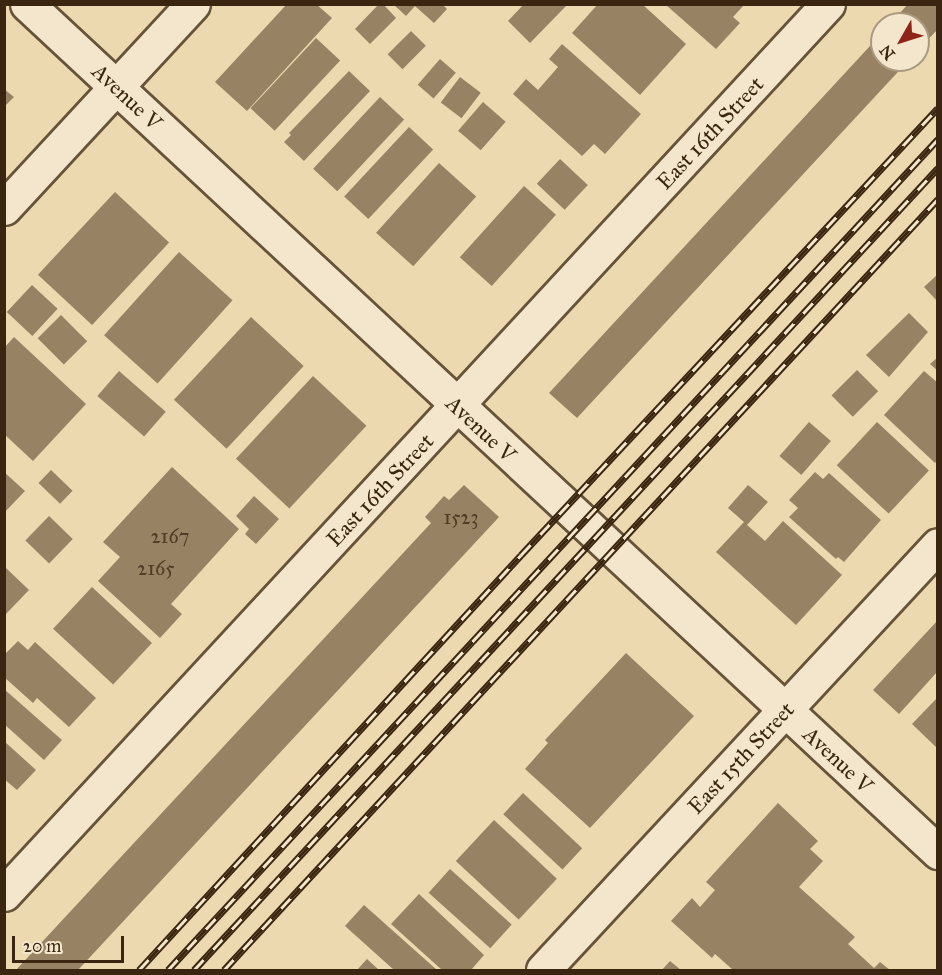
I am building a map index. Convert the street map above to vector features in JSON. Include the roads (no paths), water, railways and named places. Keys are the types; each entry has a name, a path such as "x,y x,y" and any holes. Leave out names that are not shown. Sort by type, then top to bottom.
{"street":[{"name":"Avenue V","path":"27,4 457,407 938,852"},
{"path":"4,208 193,4"},
{"name":"East 16th Street","path":"4,894 828,4"},
{"name":"East 15th Street","path":"543,970 938,545"}],"railway":[{"path":"139,970 521,555 938,108"},
{"path":"168,970 938,139"},
{"path":"194,970 938,168"},
{"path":"224,970 938,199"}]}
